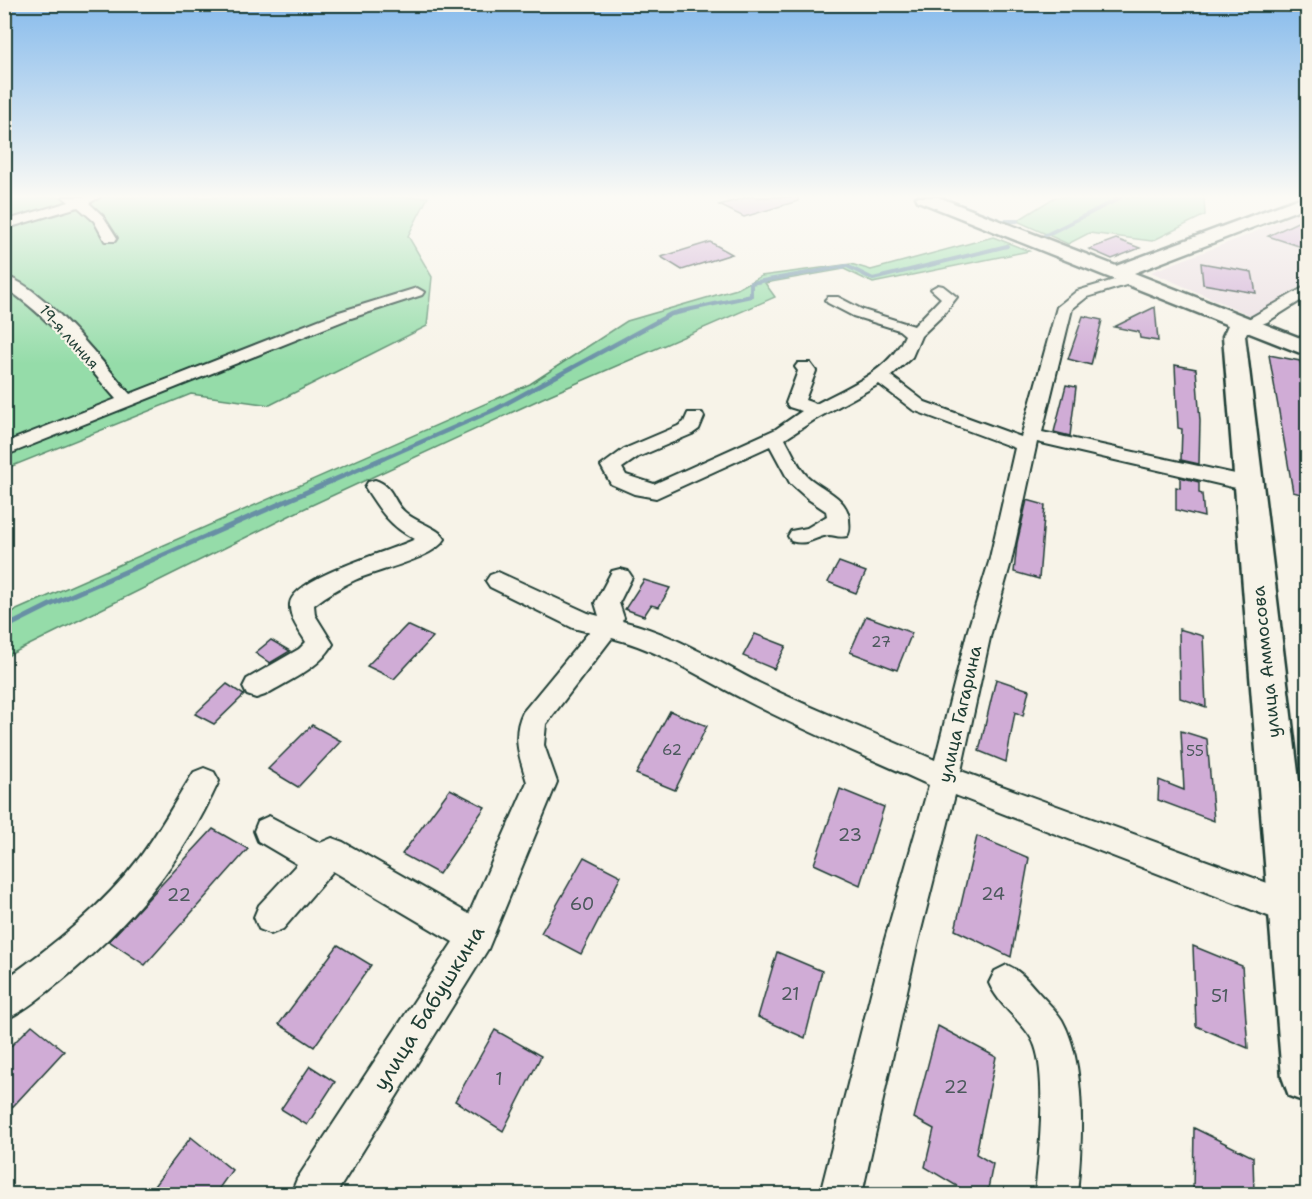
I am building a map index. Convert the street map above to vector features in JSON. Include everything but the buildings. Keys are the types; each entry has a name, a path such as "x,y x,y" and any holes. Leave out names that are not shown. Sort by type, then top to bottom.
{"street":[{"path":"1066,253 1308,349"},
{"name":"улица Гагарина","path":"841,1194 900,946 945,778 979,633 1000,562 1028,440 1065,307 1082,294 1180,253"},
{"name":"19-я линия","path":"4,280 35,300 55,319 127,401"},
{"path":"695,417 692,425 685,430 631,453 611,466 618,479 641,489 656,491 774,437 880,376 906,353 914,334 939,311 949,297 938,289"},
{"path":"1246,325 1262,319 1308,289"},
{"path":"4,450 342,316 417,292"},
{"path":"833,300 858,313 905,327 914,334"},
{"name":"улица Аммосова","path":"1246,325 1236,329 1234,336 1299,911 1308,1077"},
{"path":"804,367 807,371 806,378 795,403 818,410"},
{"path":"880,376 919,406 1028,440 1249,484"},
{"path":"774,437 797,478 815,494 833,504 837,511 837,526 808,536 799,536"},
{"path":"256,687 308,656 320,644 303,616 302,602 310,594 323,584 375,563 414,551 434,539 405,526 384,503 382,493 375,487"},
{"path":"607,627 612,618 607,603 620,577"},
{"path":"498,581 582,621 643,636 671,648 751,691 945,778 1299,911"},
{"name":"улица Бабушкина","path":"312,1194 476,938 542,782 530,745 533,720 607,627"},
{"path":"4,1002 120,906 150,869 204,781"},
{"path":"269,831 321,861"},
{"path":"271,917 321,861 332,853 476,938"},
{"path":"1007,983 1050,1035 1057,1062 1059,1159 1056,1194"}],"shaded area":[{"path":"1201,253 1307,253 1307,282 1252,316 1151,272"}],"green space":[{"path":"5,253 418,253 432,277 427,326 270,405 191,394 5,469"},
{"path":"934,253 1019,253 873,283 844,269 765,283 775,297 545,397 299,511 5,657 5,615 530,384 627,321 737,289 761,276 851,264 871,270"}],"waterway":[{"path":"678,312 751,296 751,283 847,266 873,279 979,253"},
{"path":"380,460 496,409 671,314 685,311"},
{"path":"4,628 52,604 384,458"}]}
